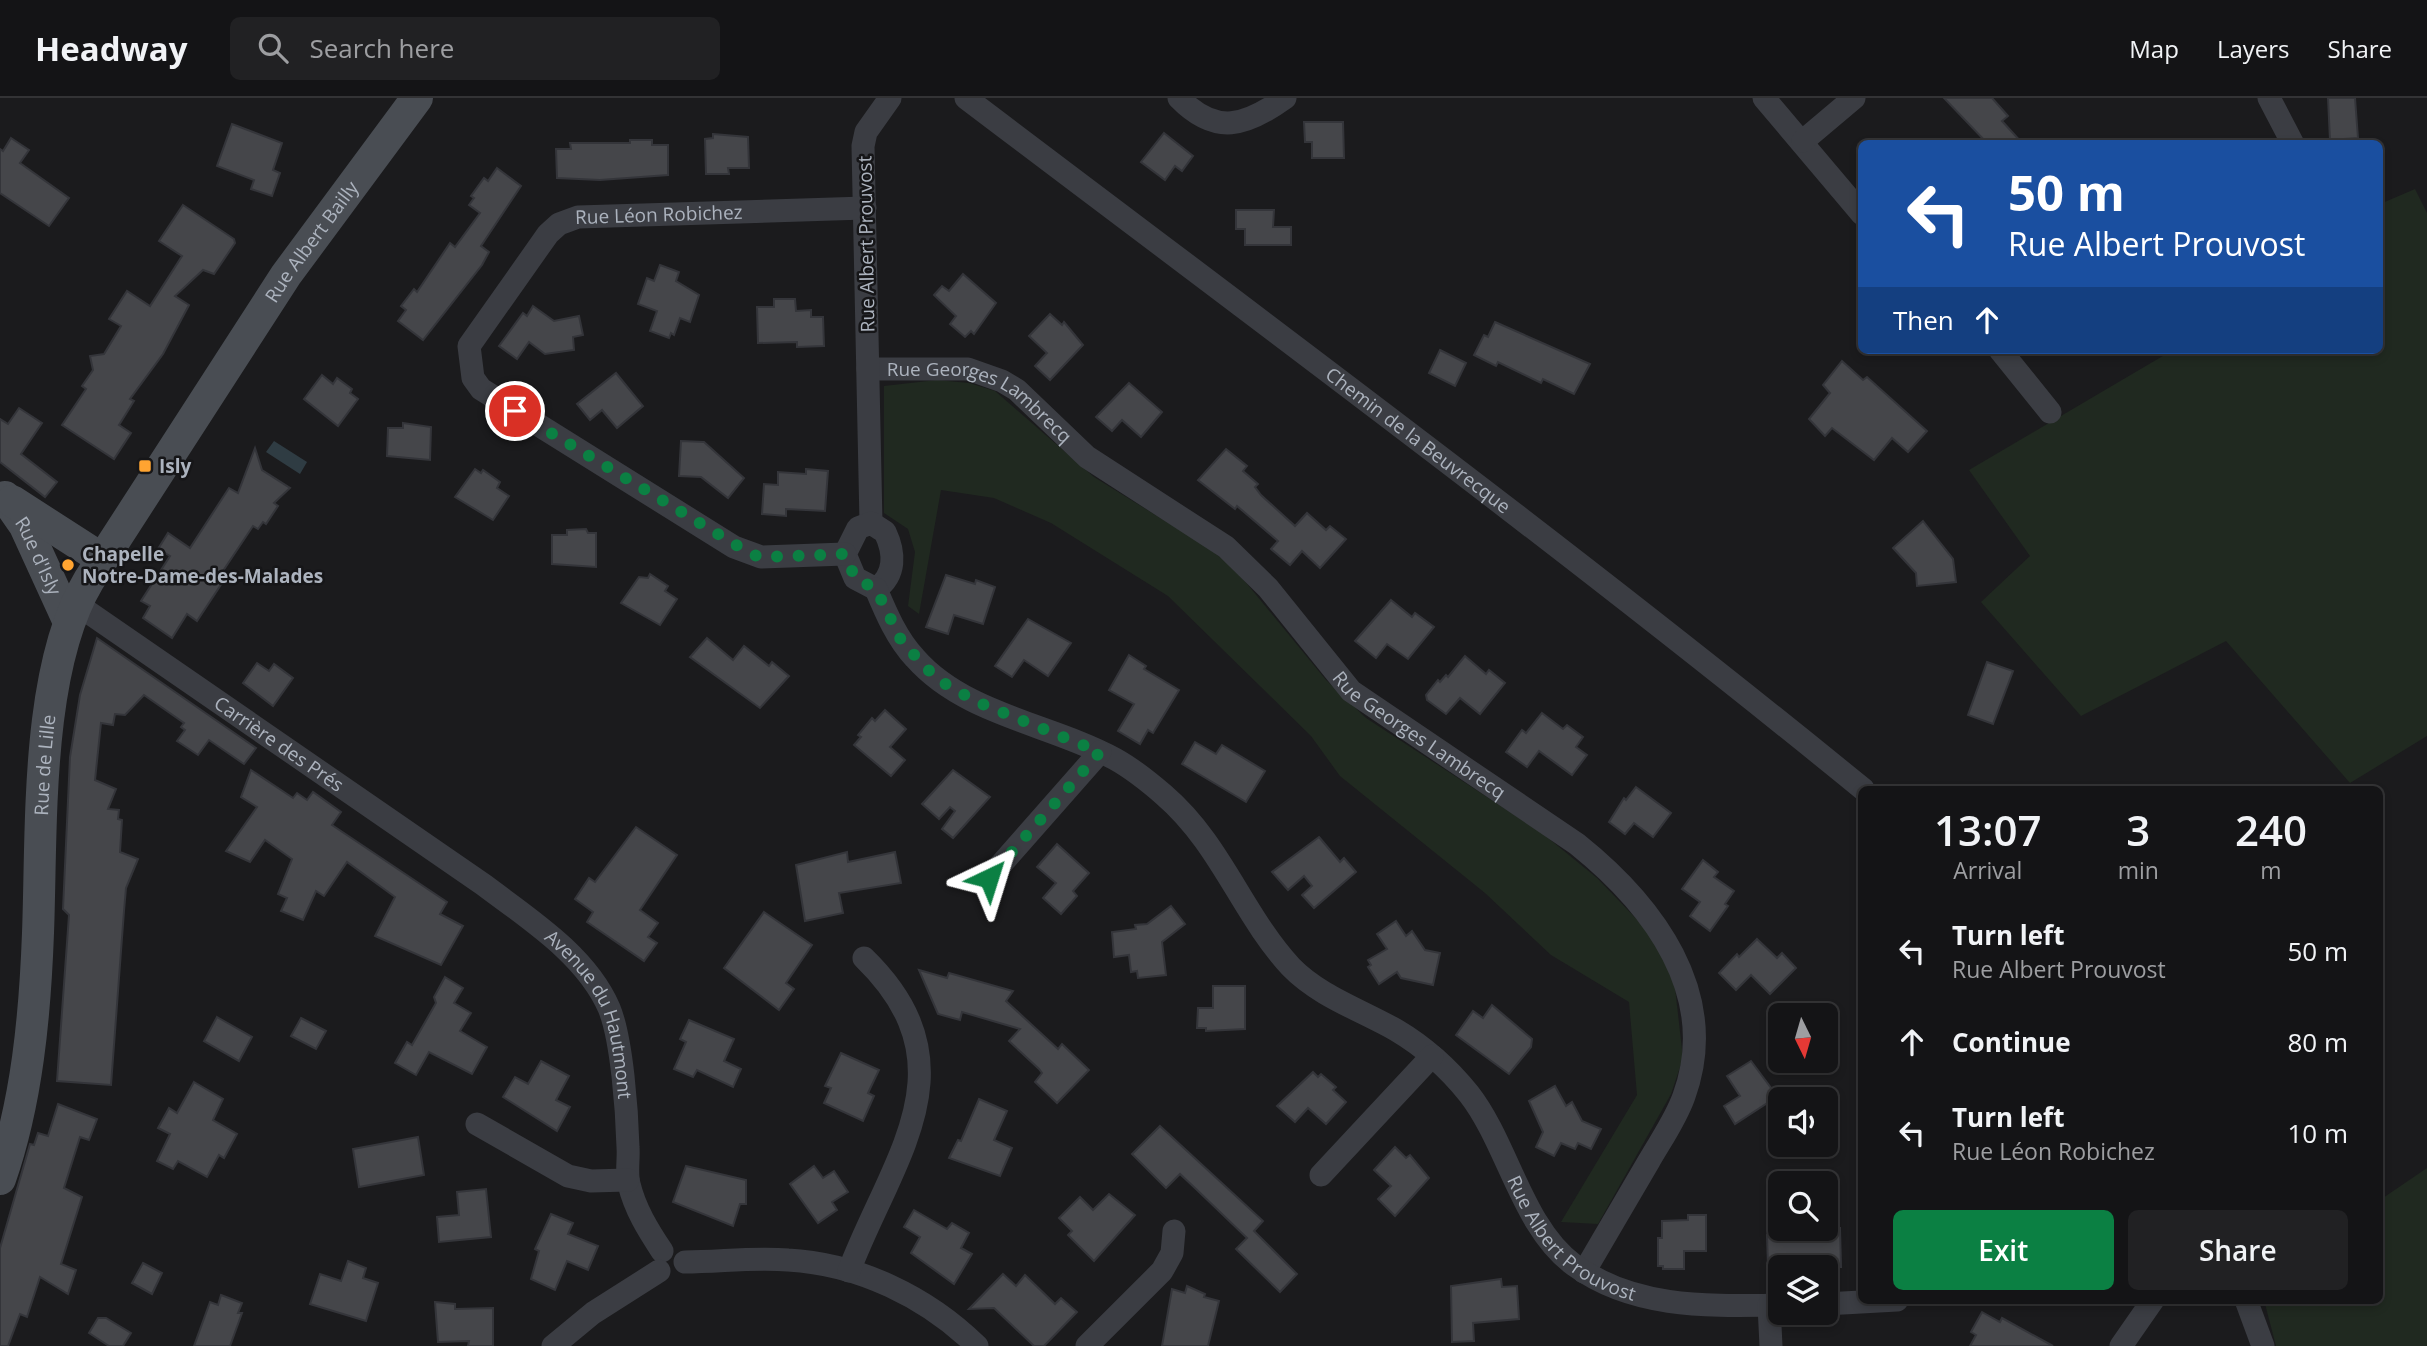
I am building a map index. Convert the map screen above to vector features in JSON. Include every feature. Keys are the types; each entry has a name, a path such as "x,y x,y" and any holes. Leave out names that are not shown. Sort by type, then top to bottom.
{"main road":[{"name":"Rue Albert Bailly","path":"213,389 301,254 417,98"},
{"name":"Rue de Lille","path":"0,1179 18,1109 29,1047 36,972 45,769 53,693 71,611 213,389"},
{"name":"Rue d'Isly","path":"3,495 102,559"},
{"name":"Rue d'Isly","path":"3,495 25,526 71,611"}],"street":[{"name":"Rue Albert Prouvost","path":"871,523 866,132 890,98"},
{"name":"Chemin de la Beuvrecque","path":"966,98 1576,561 1859,786"},
{"path":"1179,98 1199,115 1227,124 1256,116 1285,98"},
{"path":"1764,98 1858,209"},
{"path":"1803,141 1854,98"},
{"path":"2269,98 2291,140"},
{"name":"Rue Léon Robichez","path":"845,554 761,557 734,547 481,389 473,378 469,346 548,234 559,224 578,217 865,208"},
{"path":"2003,354 2050,412"},
{"name":"Rue Georges Lambrecq","path":"868,369 968,369 1002,381 1017,390 1087,457 1233,553 1268,588 1351,691 1577,844 1607,870 1648,915 1678,962 1689,993 1695,1028 1692,1065 1677,1113 1584,1272"},
{"path":"871,523 884,531 892,554 892,569 884,583 876,589 855,578 845,554 858,528 871,523"},
{"name":"Rue Albert Prouvost","path":"876,589 902,642 937,679 977,702 1100,752 1151,785 1195,825 1293,968 1321,990 1396,1030 1432,1056 1482,1112 1545,1232 1570,1262 1584,1272 1627,1291 1680,1304 1768,1305"},
{"name":"Carrière des Prés","path":"71,611 484,885"},
{"path":"989,878 1100,752"},
{"name":"Avenue du Hautmont","path":"484,885 563,948 589,978 609,1008 616,1034 628,1145 628,1180 639,1214 661,1261"},
{"path":"849,1271 866,1227 906,1148 914,1120 919,1074 918,1046 912,1025 896,994 864,958"},
{"path":"1321,1175 1432,1056"},
{"path":"477,1125 568,1176 591,1181 628,1180"},
{"path":"1087,1346 1162,1271 1172,1253 1174,1231"},
{"path":"553,1346 661,1261 665,1276 679,1274 685,1262 791,1260 849,1271 930,1307 977,1346"},
{"path":"1838,1303 1858,1302"},
{"path":"2121,1346 2150,1304"},
{"path":"2247,1304 2263,1346"},
{"path":"1771,1346 1773,1325"}],"shaded area":[{"path":"2415,189 2427,213 2427,736 2350,783 2226,641 2081,716 1981,602 2030,556 1969,470 2166,354 2383,354 2383,203"},
{"path":"937,380 969,383 995,391 1094,477 1204,545 1234,568 1326,680 1366,718 1542,833 1597,878 1649,932 1674,979 1683,1058 1671,1094 1598,1224 1561,1222 1637,1095 1629,1002 1551,955 1485,893 1340,776 1311,736 1168,596 1051,523 994,498 941,490 919,614 908,606 915,552 908,529 884,513 884,386"},
{"path":"274,441 307,462 300,474 266,452"},
{"path":"2427,1168 2427,1346 2276,1346 2265,1304 2383,1304 2383,1198"}],"building":[{"path":"1944,98 1992,98 2008,116 2002,121 2019,140 1984,140"},
{"path":"2328,98 2355,98 2358,138 2330,140"},
{"path":"1304,122 1343,122 1344,158 1312,158 1312,142 1305,142"},
{"path":"232,124 282,143 273,170 280,173 272,196 251,189 254,180 217,166"},
{"path":"1164,133 1193,156 1182,171 1175,166 1165,180 1141,162"},
{"path":"713,134 748,137 749,168 728,168 729,174 706,174 705,139 713,138"},
{"path":"11,138 29,150 20,163 69,198 49,226 0,193 0,149 3,151"},
{"path":"630,140 652,140 652,145 668,145 668,175 600,180 557,178 556,149 571,149 570,143 630,143"},
{"path":"497,168 521,186 481,246 489,252 482,265 423,340 398,321 406,310 401,306 414,289 417,292 450,243 455,247 480,213 469,205 474,198 471,196 484,178 488,181"},
{"path":"183,205 234,239 235,243 214,274 203,270 175,296 189,305 163,354 130,399 134,401 119,425 131,433 114,459 62,425 86,389 82,386 93,370 90,356 104,354 121,326 109,319 127,291 150,306 182,256 159,241"},
{"path":"1236,210 1274,210 1273,227 1291,227 1291,245 1245,245 1245,229 1236,229"},
{"path":"660,265 679,272 676,281 699,295 690,322 680,318 674,335 671,333 669,338 650,331 657,311 638,304 647,278 654,281"},
{"path":"963,274 996,303 974,334 971,331 965,337 950,324 956,316 934,295 942,286 949,291"},
{"path":"774,299 795,299 796,311 811,310 811,317 823,317 824,346 797,347 797,342 758,343 757,307 774,307"},
{"path":"533,306 554,321 579,316 583,335 573,337 574,350 545,354 529,342 517,359 499,346 523,313 527,316"},
{"path":"1050,314 1062,325 1064,322 1083,345 1050,380 1035,366 1047,353 1029,336"},
{"path":"1495,322 1590,364 1574,394 1543,379 1541,383 1498,362 1496,366 1474,355 1484,335 1488,337"},
{"path":"1440,350 1466,363 1455,386 1429,373"},
{"path":"1842,361 1863,380 1867,377 1927,431 1908,452 1892,438 1874,460 1832,428 1825,436 1809,419 1830,393 1823,385"},
{"path":"616,373 643,406 617,428 602,410 590,420 577,404"},
{"path":"322,375 333,384 337,378 352,389 350,393 358,399 338,426 304,399"},
{"path":"1129,383 1162,412 1141,437 1122,420 1112,431 1096,417"},
{"path":"19,408 42,423 21,454 57,482 45,497 0,462 0,419 8,424"},
{"path":"403,423 431,427 430,460 387,456 388,428 403,428"},
{"path":"681,441 704,442 744,478 728,498 701,477 679,476"},
{"path":"255,448 262,470 290,488 274,503 278,506 266,524 263,522 258,529 253,526 221,574 226,577 197,621 187,614 172,638 143,618 150,606 141,601 170,556 158,549 168,533 190,548 229,488 238,493"},
{"path":"1226,449 1247,466 1243,471 1258,484 1255,487 1261,495 1295,526 1307,513 1326,530 1330,526 1346,539 1320,568 1302,551 1290,565 1271,549 1278,541 1237,506 1235,509 1198,480"},
{"path":"475,469 481,473 483,470 500,482 497,488 509,496 493,520 455,497"},
{"path":"806,469 828,471 825,511 786,509 786,516 762,514 764,484 778,485 778,472 806,474"},
{"path":"1923,521 1953,559 1956,582 1917,586 1916,573 1893,548"},
{"path":"586,529 588,533 596,533 596,567 552,564 552,535 567,535 567,530"},
{"path":"650,574 668,586 665,591 677,599 660,625 621,603 639,577 648,578"},
{"path":"946,575 975,584 976,580 995,587 983,624 954,615 948,634 926,627"},
{"path":"1391,600 1412,617 1415,613 1434,627 1408,659 1387,644 1376,658 1355,641"},
{"path":"1028,619 1071,643 1048,676 1024,660 1012,677 995,666"},
{"path":"97,638 256,748 244,764 209,740 198,755 177,741 185,730 181,727 184,723 144,695 125,715 115,714 113,725 101,723 95,780 116,789 108,809 119,810 118,819 122,820 120,852 138,859 126,888 111,1085 57,1081 69,915 63,909 70,757 80,695"},
{"path":"707,638 733,660 744,646 769,666 772,662 789,676 760,708 690,657"},
{"path":"1129,655 1146,666 1144,669 1179,690 1153,733 1148,730 1140,744 1118,731 1134,704 1109,690"},
{"path":"1465,656 1486,674 1489,670 1505,683 1480,714 1460,698 1446,714 1427,700 1426,695 1438,680 1440,682 1446,675 1448,677"},
{"path":"1987,662 2013,671 1993,724 1968,715"},
{"path":"257,663 269,671 274,664 293,678 273,706 243,683"},
{"path":"885,710 906,729 890,747 905,760 891,776 854,745 861,737 858,735 872,718 875,721"},
{"path":"1542,713 1563,729 1567,725 1583,737 1576,747 1587,755 1572,775 1539,751 1527,767 1506,752 1522,730 1526,733"},
{"path":"1195,742 1216,754 1222,745 1265,771 1246,802 1182,764"},
{"path":"251,770 293,798 297,793 307,800 313,792 341,812 332,825 447,902 440,914 463,926 441,965 375,936 395,897 347,862 324,896 316,891 303,920 281,911 287,898 278,894 292,859 265,840 250,862 226,851 257,807 241,797"},
{"path":"953,770 990,797 953,838 942,829 955,811 950,807 939,819 922,804"},
{"path":"1636,787 1671,813 1653,837 1634,823 1625,834 1609,822 1624,798 1626,800"},
{"path":"636,827 677,855 640,910 658,923 648,937 657,943 644,961 587,922 593,912 575,899 589,878 595,882"},
{"path":"1319,837 1340,862 1344,858 1356,872 1314,908 1302,895 1312,886 1304,876 1288,890 1272,872"},
{"path":"1057,844 1089,873 1073,891 1077,896 1061,914 1043,898 1056,883 1037,867"},
{"path":"847,852 848,862 895,852 901,883 839,893 843,913 805,921 796,865"},
{"path":"1703,860 1718,872 1714,877 1734,891 1725,904 1728,906 1710,931 1690,916 1700,902 1682,889"},
{"path":"1171,906 1185,924 1162,942 1166,975 1138,978 1137,971 1131,972 1129,955 1114,957 1112,932 1136,929 1135,925 1147,924"},
{"path":"764,912 812,945 786,983 794,989 779,1010 724,968"},
{"path":"1396,921 1406,936 1412,931 1425,950 1440,953 1433,985 1401,978 1397,972 1379,984 1368,967 1371,965 1368,960 1387,949 1377,934"},
{"path":"1757,939 1777,958 1782,953 1796,968 1770,994 1751,975 1736,990 1719,973 1737,954 1739,957"},
{"path":"919,970 947,978 949,973 1013,991 1006,1001 1058,1049 1062,1044 1089,1070 1057,1103 1035,1082 1042,1073 1039,1069 1009,1041 1020,1029 962,1012 960,1020 938,1014"},
{"path":"445,977 463,988 454,1003 471,1013 460,1031 487,1047 472,1074 429,1052 416,1075 395,1063 407,1042 412,1045 436,1003 434,997"},
{"path":"1213,986 1245,986 1245,1029 1206,1031 1206,1028 1197,1028 1198,1008 1213,1008"},
{"path":"1492,1005 1532,1039 1531,1047 1509,1074 1456,1035 1473,1011 1483,1018"},
{"path":"217,1017 252,1037 239,1061 204,1041"},
{"path":"301,1018 326,1031 316,1049 291,1036"},
{"path":"689,1020 734,1039 724,1061 741,1069 733,1087 697,1070 693,1077 674,1069 686,1042 680,1039"},
{"path":"841,1053 879,1070 868,1093 874,1096 863,1121 824,1103 831,1088 825,1086"},
{"path":"541,1061 569,1076 556,1100 570,1107 557,1131 503,1097 515,1077 528,1084"},
{"path":"1751,1061 1770,1087 1768,1087 1768,1103 1735,1124 1724,1106 1740,1096 1727,1076"},
{"path":"1313,1072 1318,1077 1321,1074 1336,1087 1333,1090 1346,1102 1326,1124 1308,1108 1295,1122 1277,1106"},
{"path":"194,1082 223,1099 213,1120 237,1134 224,1158 219,1155 207,1177 178,1161 173,1169 157,1161 170,1134 158,1128 169,1108 177,1113"},
{"path":"1555,1086 1566,1106 1572,1102 1582,1121 1601,1129 1591,1149 1578,1143 1575,1149 1561,1143 1554,1156 1536,1147 1543,1132 1529,1101"},
{"path":"979,1099 1007,1111 994,1140 1012,1148 1000,1176 949,1158 958,1140 961,1141"},
{"path":"58,1104 97,1119 89,1140 80,1137 64,1188 82,1197 61,1264 76,1270 68,1294 40,1277 27,1317 20,1314 8,1346 0,1346 0,1248 30,1144 34,1145 38,1133 48,1136"},
{"path":"1160,1126 1263,1221 1254,1231 1297,1274 1280,1292 1236,1249 1247,1238 1180,1174 1166,1188 1132,1154"},
{"path":"418,1137 424,1175 359,1187 353,1149"},
{"path":"1395,1147 1406,1158 1410,1155 1429,1178 1395,1216 1378,1199 1391,1186 1374,1170"},
{"path":"686,1166 746,1180 746,1204 740,1204 733,1226 673,1202"},
{"path":"814,1166 823,1178 834,1171 848,1192 832,1202 837,1210 818,1223 790,1184"},
{"path":"486,1189 491,1237 439,1242 437,1217 459,1215 457,1192"},
{"path":"1109,1194 1135,1215 1094,1261 1068,1235 1072,1231 1059,1218 1080,1197 1093,1210"},
{"path":"914,1210 947,1229 952,1223 969,1233 961,1248 972,1254 954,1284 911,1253 920,1237 904,1227"},
{"path":"551,1214 573,1223 568,1234 598,1246 588,1270 567,1261 555,1290 531,1279 539,1251 535,1249"},
{"path":"1688,1215 1706,1215 1706,1251 1684,1251 1684,1269 1663,1269 1663,1266 1658,1266 1658,1238 1662,1238 1662,1221 1688,1220"},
{"path":"1840,1228 1841,1267 1838,1267 1838,1255 1768,1255 1768,1266 1767,1235 1768,1241 1838,1241"},
{"path":"348,1261 366,1268 363,1278 378,1283 366,1321 310,1304 320,1274 341,1281"},
{"path":"143,1263 162,1273 152,1294 132,1283"},
{"path":"1003,1274 1016,1286 1025,1275 1055,1304 1061,1298 1077,1312 1044,1346 1034,1346 994,1308 969,1309"},
{"path":"1501,1279 1502,1287 1517,1286 1519,1319 1473,1323 1474,1341 1452,1342 1451,1286"},
{"path":"1187,1286 1205,1294 1204,1297 1219,1301 1208,1346 1162,1346 1172,1289 1185,1293"},
{"path":"221,1295 242,1303 238,1313 242,1313 230,1346 194,1346 210,1302 218,1305"},
{"path":"435,1302 455,1304 455,1309 493,1308 493,1346 468,1346 469,1341 438,1342"},
{"path":"1982,1312 2000,1322 2002,1318 2053,1346 1970,1346 1976,1335 1971,1332"},
{"path":"98,1318 106,1318 131,1333 123,1346 109,1346 89,1333"}],"place":[{"name":"Isly","path":"145,466"},
{"name":"Chapelle Notre-Dame-des-Malades","path":"68,565"}],"route":[{"path":"515,411 734,547 761,557 845,554 847,565 855,578 864,586 876,589 886,614 913,657 937,679 977,702 1100,752 989,878"}]}
